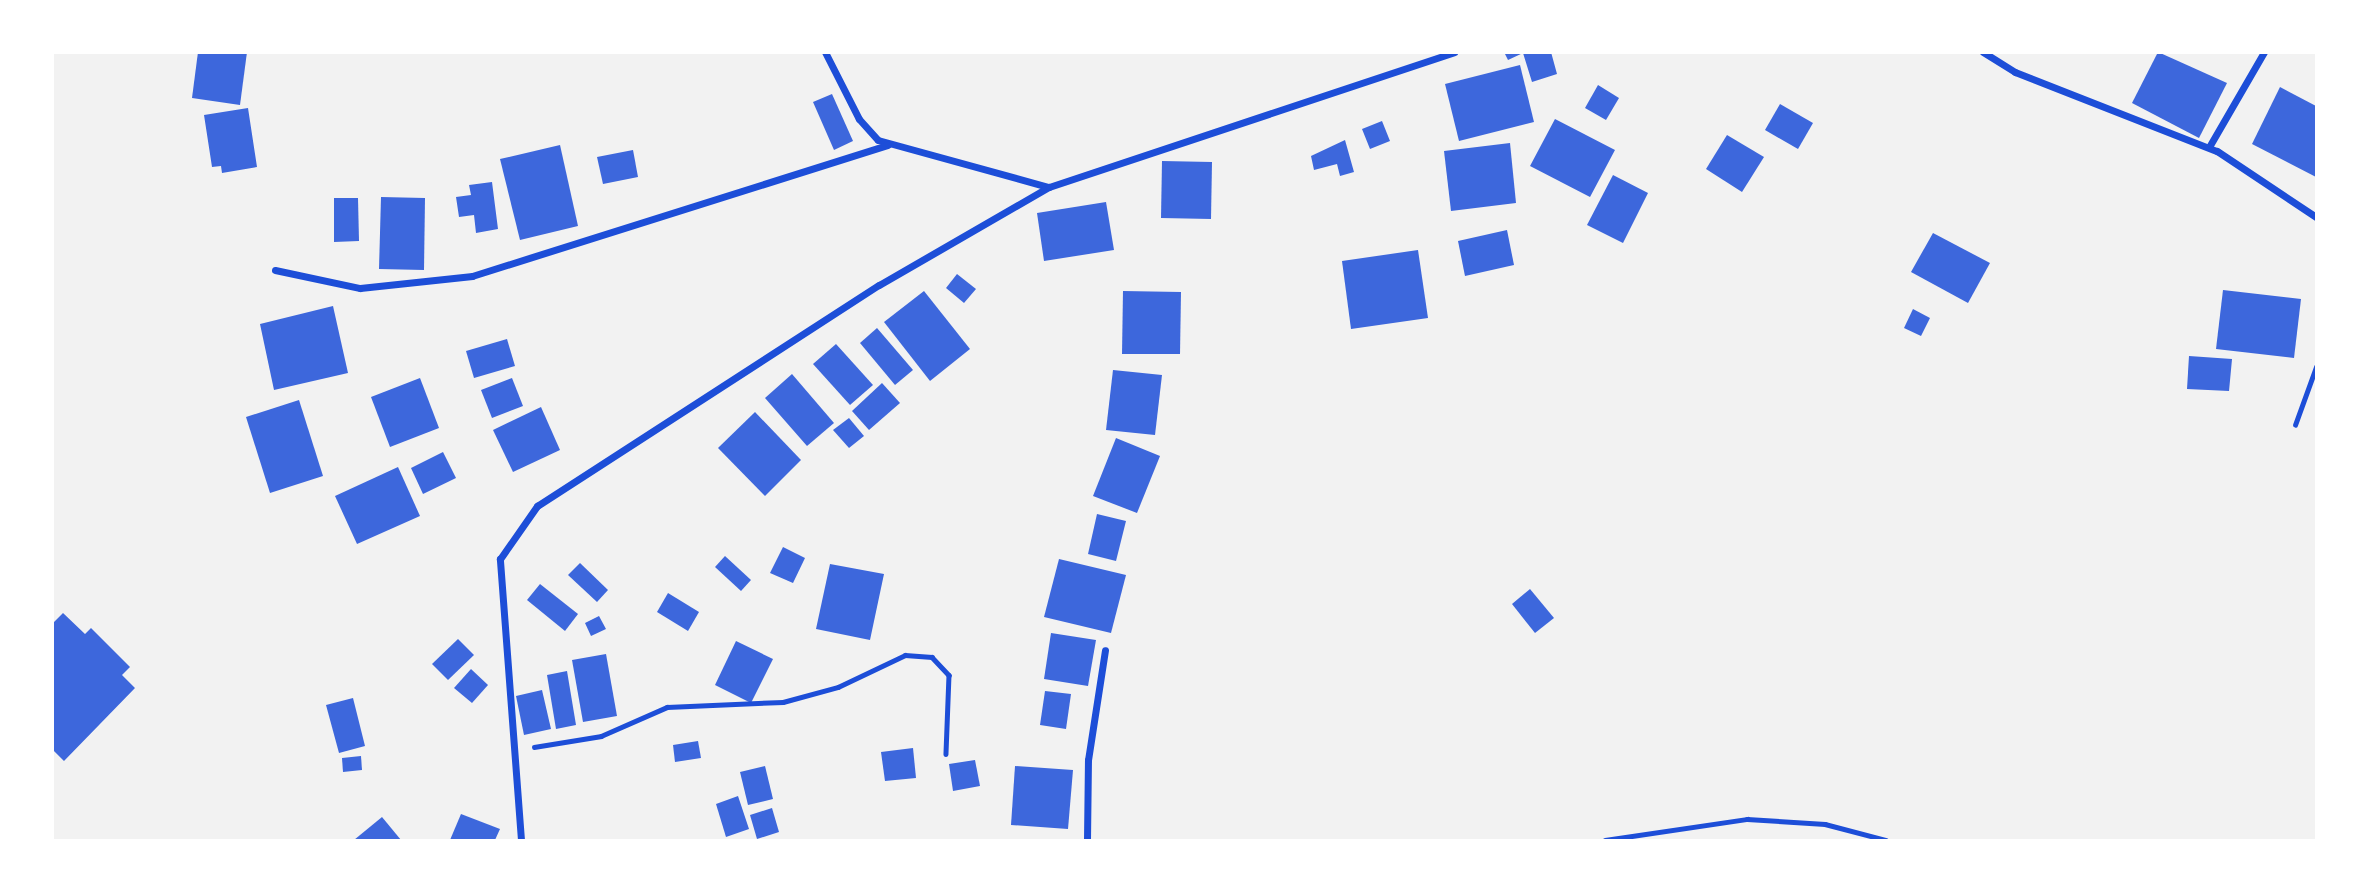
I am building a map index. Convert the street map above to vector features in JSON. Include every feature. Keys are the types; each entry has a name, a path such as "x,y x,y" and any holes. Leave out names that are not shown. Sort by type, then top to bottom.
{"street":[{"path":"825,52 859,119 888,145 1049,187"},
{"path":"521,841 500,573 504,549 518,526 567,482 879,285 1049,187 1311,105 1454,52"},
{"path":"1983,52 2015,72 2208,148 2316,217"},
{"path":"2208,148 2264,52"},
{"path":"275,270 360,288 472,276 888,145"},
{"path":"1087,841 1088,760 1105,650"}],"path":[{"path":"2295,425 2316,367"},
{"path":"512,751 601,736 667,706 783,702 838,687 905,654 932,657 949,675 946,754"},
{"path":"1605,841 1747,819 1825,824 1886,841"}],"building":[{"path":"198,52 247,52 240,105 192,98"},
{"path":"1504,52 1551,52 1557,74 1532,82 1523,53 1508,60"},
{"path":"2158,52 2227,83 2199,138 2132,103"},
{"path":"1520,65 1534,122 1459,141 1445,84"},
{"path":"1598,85 1619,98 1606,120 1585,108"},
{"path":"2280,87 2316,106 2316,177 2252,144"},
{"path":"832,94 853,141 834,150 813,102"},
{"path":"1780,104 1813,123 1798,149 1765,130"},
{"path":"248,108 257,167 222,173 221,166 212,167 204,115"},
{"path":"1555,119 1615,150 1590,197 1530,166"},
{"path":"1382,121 1390,141 1370,149 1362,129"},
{"path":"1727,135 1764,157 1742,192 1706,169"},
{"path":"1345,140 1354,172 1340,176 1337,164 1314,170 1311,156"},
{"path":"1510,143 1516,203 1451,211 1444,151"},
{"path":"560,145 578,226 520,240 500,159"},
{"path":"633,150 638,177 603,184 597,157"},
{"path":"1162,161 1212,162 1211,219 1161,218"},
{"path":"1613,175 1648,193 1623,243 1587,225"},
{"path":"492,182 498,229 476,233 474,215 459,217 456,197 471,195 469,185"},
{"path":"381,197 425,198 424,270 379,269"},
{"path":"334,198 358,198 359,241 334,242"},
{"path":"1106,202 1114,250 1044,261 1037,213"},
{"path":"1507,230 1514,265 1465,276 1458,241"},
{"path":"1933,233 1990,263 1968,303 1911,272"},
{"path":"1418,250 1428,318 1351,329 1342,261"},
{"path":"957,274 976,289 964,303 946,288"},
{"path":"2223,290 2301,299 2294,358 2216,349"},
{"path":"924,291 970,349 930,381 884,322"},
{"path":"1123,291 1181,292 1180,354 1122,354"},
{"path":"333,306 348,373 274,390 260,324"},
{"path":"1913,309 1930,318 1921,336 1904,328"},
{"path":"877,328 913,370 895,385 860,343"},
{"path":"507,339 515,366 474,378 466,351"},
{"path":"836,344 873,385 850,405 813,364"},
{"path":"2189,356 2232,359 2229,391 2187,389"},
{"path":"1113,370 1162,375 1155,435 1106,430"},
{"path":"792,374 834,423 807,446 765,398"},
{"path":"420,378 439,428 390,447 371,397"},
{"path":"512,378 523,406 492,418 481,390"},
{"path":"882,383 900,403 869,430 852,411"},
{"path":"299,400 323,476 270,493 246,417"},
{"path":"541,407 560,450 513,472 493,430"},
{"path":"755,412 801,460 765,496 718,448"},
{"path":"849,418 864,436 849,448 833,430"},
{"path":"1116,438 1160,456 1137,513 1093,496"},
{"path":"443,452 456,478 423,494 411,468"},
{"path":"398,467 420,516 357,544 335,496"},
{"path":"1097,514 1126,521 1116,561 1088,554"},
{"path":"783,547 805,558 793,583 770,573"},
{"path":"725,556 751,580 741,591 715,567"},
{"path":"1059,559 1126,575 1111,633 1044,617"},
{"path":"580,563 608,590 597,602 568,575"},
{"path":"830,564 884,574 870,640 816,629"},
{"path":"540,584 578,614 565,631 527,600"},
{"path":"1530,589 1554,618 1535,633 1512,604"},
{"path":"668,593 699,612 688,631 657,612"},
{"path":"63,613 85,634 91,628 130,667 122,675 135,688 64,761 52,749 52,624"},
{"path":"599,616 606,629 591,636 585,623"},
{"path":"1051,633 1096,640 1088,686 1044,679"},
{"path":"458,639 474,655 448,680 432,664"},
{"path":"736,641 773,659 751,703 715,685"},
{"path":"606,654 617,716 583,722 572,660"},
{"path":"471,669 488,685 472,703 454,688"},
{"path":"567,671 576,725 556,729 547,675"},
{"path":"542,690 551,729 524,735 516,696"},
{"path":"1045,691 1071,694 1066,729 1040,725"},
{"path":"353,698 365,746 339,753 326,705"},
{"path":"698,741 701,758 675,762 673,745"},
{"path":"913,748 916,778 885,781 881,752"},
{"path":"361,756 362,770 343,772 342,758"},
{"path":"975,760 980,786 953,791 949,764"},
{"path":"765,766 773,799 748,805 740,772"},
{"path":"1015,766 1073,770 1068,829 1011,825"},
{"path":"738,796 749,829 726,837 716,804"},
{"path":"772,808 779,832 757,839 750,815"},
{"path":"461,814 500,829 495,840 450,840"},
{"path":"382,817 401,840 354,840"}]}
